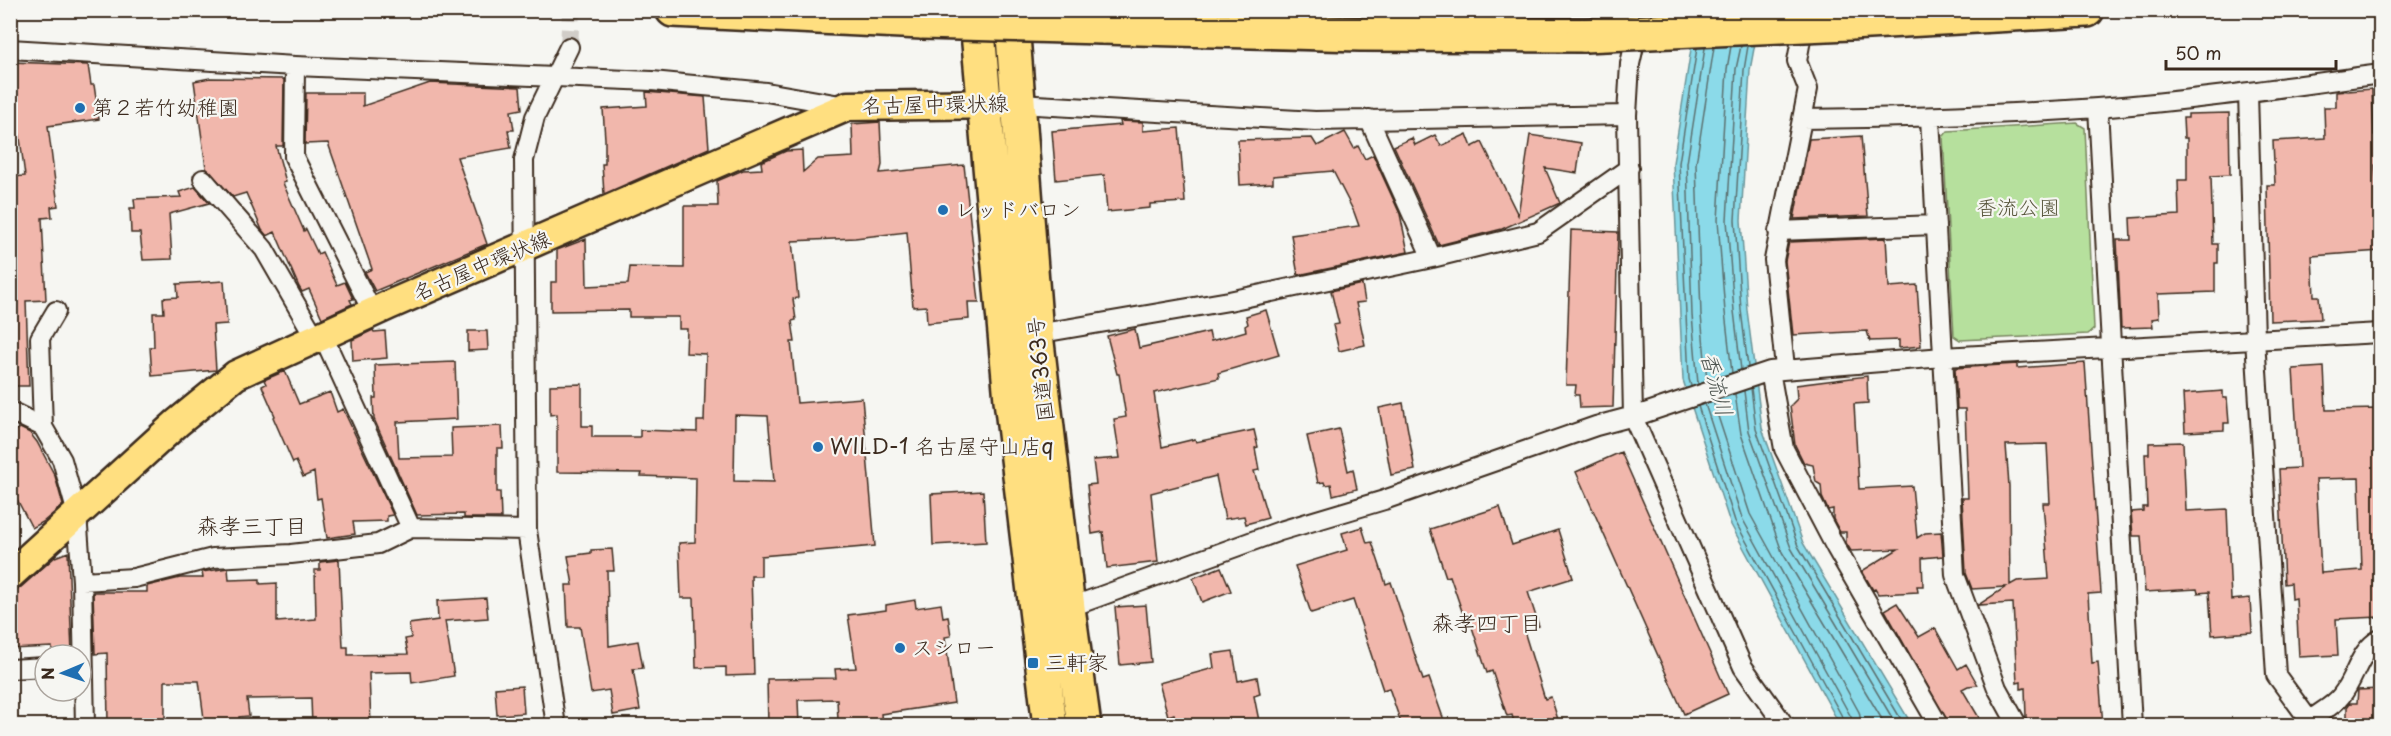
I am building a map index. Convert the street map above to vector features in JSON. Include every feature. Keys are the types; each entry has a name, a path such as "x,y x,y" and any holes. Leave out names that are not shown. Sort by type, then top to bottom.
{"highway":[{"path":"673,10 922,22 1360,34 1584,34 2087,10"},
{"name":"国道363号","path":"976,10 1011,400 1050,726"},
{"name":"国道363号","path":"1011,10 1036,334 1084,726"}],"main road":[{"name":"名古屋中環状線","path":"10,575 177,423 236,375 848,106 1019,104"}],"street":[{"path":"1642,10 1630,64 1627,115 1639,415 1743,667 1785,726"},
{"path":"1806,10 1797,61 1808,89 1774,260 1772,371 1784,449 1836,548 1940,726"},
{"path":"556,726 527,530 524,160 535,117 569,47"},
{"path":"10,49 295,66 652,81 766,92 848,106"},
{"path":"295,66 294,157 373,313"},
{"path":"1802,119 1930,118 2098,108 2248,93 2380,74"},
{"path":"2248,93 2255,339 2276,675 2307,723 2322,714 2341,696 2370,644 2380,639"},
{"path":"1019,104 1316,121 1627,115"},
{"path":"2098,108 2132,726"},
{"path":"1930,118 1956,575 1997,688 2018,726"},
{"path":"1369,119 1432,258"},
{"path":"1036,334 1229,301 1432,258 1538,232 1629,168"},
{"path":"203,179 264,249 320,337 411,528"},
{"path":"1778,231 1936,225"},
{"path":"56,311 40,338 43,427 62,460 76,514 81,581 82,643"},
{"path":"1068,608 1280,531 1384,500 1596,426 1639,415 1772,371 1943,357 2380,333"},
{"path":"10,411 43,427"},
{"path":"81,581 134,578 213,558 291,554 378,544 411,528 527,530"},
{"path":"10,669 33,668"},
{"path":"84,703 85,726"}],"green space":[{"name":"香流公園","path":"2077,123 2085,128 2094,329 2088,334 1960,340 1954,336 1943,137 1948,131"}],"water":[{"name":"香流川","path":"1697,11 1761,11 1750,70 1741,220 1747,310 1762,428 1803,543 1912,725 1840,725 1730,523 1683,380 1673,163"}],"building":[{"path":"10,62 88,65 91,85 94,85 99,119 48,126 58,206 51,207 52,217 42,218 46,300 26,301 29,386 10,386 10,291 16,291 10,177 25,176"},
{"path":"210,78 284,79 283,146 276,146 286,182 283,183 304,231 306,229 318,254 322,252 337,285 345,282 353,299 350,300 352,304 322,318 309,289 302,292 299,287 275,232 267,236 262,230 246,193 233,197 206,168 194,81"},
{"path":"430,83 520,87 522,109 511,111 514,130 508,130 511,148 457,157 487,244 375,291 365,272 372,269 328,143 305,144 306,93 363,93 363,106"},
{"path":"2372,89 2374,135 2380,135 2380,164 2375,165 2380,251 2312,256 2314,296 2319,296 2321,319 2270,321 2267,185 2275,185 2273,141 2325,138 2324,107 2336,107 2336,92"},
{"path":"646,92 705,97 709,148 604,194 603,109 647,106"},
{"path":"2229,113 2230,175 2211,176 2213,244 2218,244 2218,263 2215,263 2215,292 2158,294 2159,318 2152,319 2153,327 2121,328 2117,240 2131,240 2130,218 2179,215 2178,180 2187,180 2187,138 2184,138 2183,118 2188,118 2188,114"},
{"path":"1120,121 1143,122 1143,131 1179,128 1185,202 1150,204 1150,208 1107,212 1104,175 1056,180 1052,131 1121,125"},
{"path":"880,122 882,165 880,173 964,165 979,302 968,302 969,319 927,323 926,306 913,307 907,232 855,238 792,241 798,298 793,299 796,320 792,321 795,342 791,342 797,403 862,398 875,546 761,556 761,576 751,576 754,675 726,676 726,667 696,668 694,598 681,598 679,543 695,542 696,478 641,476 642,473 557,472 557,414 550,415 550,385 582,384 582,426 592,426 592,437 640,437 640,430 697,432 697,421 704,421 706,354 686,353 687,329 679,329 679,317 629,317 629,310 551,311 551,282 557,282 557,250 586,239 587,286 628,284 630,267 684,268 684,206 718,206 717,181 743,170 762,169 761,162 786,151 802,150 803,172 818,159 853,157 852,124","holes":["735,415 768,416 774,482 734,481"]},
{"path":"1345,132 1354,148 1358,146 1365,159 1373,155 1400,214 1408,252 1298,275 1291,235 1359,226 1354,212 1333,171 1273,176 1273,183 1240,185 1238,140 1312,138 1317,146"},
{"path":"1467,134 1472,147 1482,142 1518,215 1530,135 1581,143 1577,173 1545,168 1560,203 1502,229 1439,245 1394,146 1412,138 1415,145 1435,135 1441,146"},
{"path":"1861,136 1868,216 1794,219 1809,139"},
{"path":"195,187 209,203 169,214 172,259 143,260 140,233 131,233 130,208 135,208 134,199 181,197 179,192"},
{"path":"1571,230 1618,232 1613,407 1580,408 1579,395 1575,395 1576,385 1566,385"},
{"path":"1886,238 1889,287 1917,285 1921,346 1899,348 1899,340 1870,341 1867,331 1793,335 1785,261 1789,242"},
{"path":"224,281 227,324 213,325 216,370 152,376 150,347 154,347 153,313 164,313 163,298 178,297 177,284"},
{"path":"1362,284 1365,302 1356,303 1365,345 1339,351 1333,325 1339,324 1331,291"},
{"path":"1266,310 1279,355 1218,373 1219,378 1154,393 1162,447 1195,439 1196,442 1254,430 1258,447 1255,448 1259,470 1254,471 1268,518 1246,524 1244,516 1225,519 1216,476 1151,493 1158,562 1107,568 1103,532 1092,534 1087,485 1096,484 1093,460 1120,458 1114,419 1126,417 1119,374 1117,374 1107,336 1135,329 1139,348 1209,332 1211,341 1246,331 1245,326 1248,324 1246,316"},
{"path":"373,330 374,332 385,331 387,358 353,361 352,340"},
{"path":"468,331 487,331 488,350 468,351"},
{"path":"455,362 457,419 397,422 399,458 452,457 451,428 502,426 503,448 497,448 497,492 500,492 501,518 464,518 464,514 417,515 374,419 375,365"},
{"path":"2085,363 2101,593 2088,594 2092,663 2098,662 2103,726 2029,726 2026,717 2025,688 2021,689 2021,682 2017,683 2013,603 1978,605 2006,587 1972,589 1966,573 1962,498 1968,498 1965,409 1957,409 1955,368 2017,364 2017,368","holes":["2047,444 2050,503 2043,503 2049,579 2017,581 2010,585 2009,486 2006,445"]},
{"path":"2324,367 2326,410 2379,409 2380,617 2336,619 2338,655 2299,657 2296,598 2292,599 2291,583 2284,584 2279,469 2299,468 2293,369","holes":["2359,478 2362,570 2321,573 2316,479"]},
{"path":"285,371 299,404 330,392 337,412 343,409 393,515 387,516 387,521 353,522 355,534 327,538 321,498 317,499 314,472 303,477 296,461 293,463 262,386 266,384 264,380"},
{"path":"1867,376 1868,403 1854,404 1859,489 1912,486 1917,538 1925,533 1941,532 1943,556 1922,558 1923,586 1917,586 1918,592 1878,594 1875,589 1873,590 1862,571 1898,549 1851,551 1846,543 1846,532 1840,532 1833,519 1833,509 1828,510 1822,497 1821,485 1816,482 1813,465 1804,463 1795,445 1790,406 1797,399 1796,385"},
{"path":"2223,391 2223,398 2227,398 2229,423 2224,423 2224,430 2185,432 2183,394"},
{"path":"1403,403 1415,470 1391,475 1379,408"},
{"path":"20,428 30,433 37,442 55,476 63,505 32,528 10,486 10,434"},
{"path":"1339,429 1348,471 1353,469 1357,489 1333,495 1331,484 1318,483 1307,436"},
{"path":"2183,442 2186,511 2227,509 2231,600 2250,598 2252,632 2212,635 2209,592 2198,593 2197,589 2145,592 2141,536 2133,536 2131,512 2143,511 2143,507 2147,507 2145,454 2149,454 2149,443"},
{"path":"1621,452 1728,694 1684,714 1576,472"},
{"path":"983,491 986,542 933,545 931,494"},
{"path":"1500,507 1512,545 1558,530 1573,578 1528,592 1539,626 1524,631 1545,699 1551,697 1560,726 1515,726 1512,715 1507,716 1492,671 1487,673 1469,618 1465,620 1450,576 1446,577 1430,529"},
{"path":"1362,527 1367,543 1372,542 1386,584 1391,582 1423,680 1429,678 1446,726 1402,726 1389,688 1383,690 1353,600 1311,613 1295,566 1347,550 1342,533"},
{"path":"612,549 614,571 607,571 609,646 638,641 643,668 633,669 640,710 613,715 609,690 591,693 580,627 568,627 566,585 573,585 568,556 591,553 591,550"},
{"path":"68,552 72,643 33,643 33,648 10,649 10,591 21,587 55,557"},
{"path":"339,560 343,647 348,647 348,655 408,654 405,639 411,638 409,624 438,620 437,601 486,598 488,618 445,621 454,676 412,683 411,672 369,673 371,726 312,726 311,698 247,699 249,716 239,717 240,726 205,726 199,681 165,681 165,726 108,726 107,653 95,654 93,592 147,592 147,586 180,578 203,578 202,572 228,568 229,580 260,579 260,584 277,583 277,622 316,619 315,570 320,570 320,562"},
{"path":"1221,567 1231,591 1202,602 1193,578"},
{"path":"915,600 916,608 941,604 943,617 948,616 951,636 945,637 954,703 881,714 882,726 842,726 842,721 838,721 837,699 798,700 799,726 768,726 767,679 836,678 835,669 856,668 848,615 886,610 886,605"},
{"path":"1897,603 1919,637 1935,628 1958,669 1966,664 1978,685 1962,689 1984,726 1950,726 1885,610"},
{"path":"1146,605 1151,662 1120,665 1115,607"},
{"path":"1233,651 1238,681 1257,677 1260,694 1254,696 1260,726 1177,726 1174,714 1168,716 1159,683 1214,668 1212,654"},
{"path":"522,686 524,713 497,715 495,688"},
{"path":"2380,689 2380,726 2347,726 2347,707 2350,703 2357,703 2358,690"}],"tunnel":[{"path":"569,47 571,10"}],"place":[{"name":"第２若竹幼稚園","path":"80,108"},
{"name":"レッドバロン","path":"943,210"},
{"name":"WILD-1 名古屋守山店q","path":"818,447"},
{"name":"スシロー","path":"900,648"},
{"name":"三軒家","path":"1033,663"}],"district":[{"name":"森孝三丁目","path":"252,526"},
{"name":"森孝四丁目","path":"1487,623"}]}
